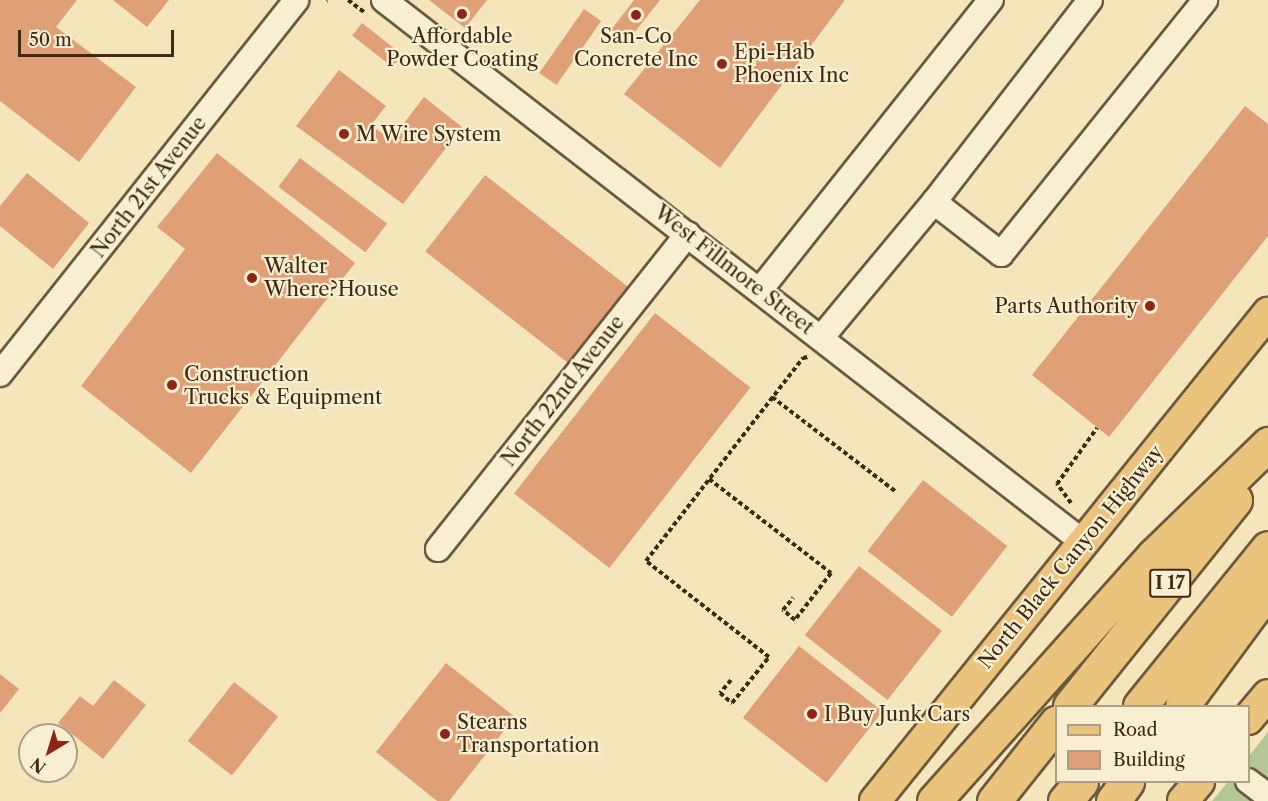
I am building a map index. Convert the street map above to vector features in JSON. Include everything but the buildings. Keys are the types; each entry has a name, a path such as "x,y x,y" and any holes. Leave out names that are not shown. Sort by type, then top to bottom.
{"highway":[{"path":"934,801 1153,556 1268,444"},
{"name":"I 17","path":"1071,705 1268,459"},
{"name":"I 17","path":"1141,705 1268,548"},
{"path":"1183,705 1268,589"},
{"path":"994,801 1055,724"},
{"path":"1065,801 1080,783"},
{"path":"1113,801 1126,783"}],"main road":[{"name":"North Black Canyon Highway","path":"875,801 1268,313"},
{"path":"1250,717 1268,695"},
{"path":"1183,801 1198,783"}],"street":[{"name":"North 21st Avenue","path":"0,374 296,0"},
{"name":"West Fillmore Street","path":"384,0 760,290 817,347 1083,542"},
{"path":"760,290 991,0"},
{"path":"817,347 934,202 1090,0"},
{"path":"934,202 1001,254 1205,0"},
{"name":"North 22nd Avenue","path":"438,549 688,234"},
{"path":"1250,782 1268,796"}],"path":[{"path":"731,680 720,693 732,703 769,657 646,561 802,358 817,347"},
{"path":"772,397 895,491"},
{"path":"1072,504 1057,484 1097,428"},
{"path":"709,479 831,573 795,620 783,610 793,598"}],"green space":[{"path":"1268,732 1268,801 1212,801 1227,783 1250,783 1250,755"}],"place":[{"name":"Affordable Powder Coating","path":"462,14"},
{"name":"San-Co Concrete Inc","path":"636,15"},
{"name":"Epi-Hab Phoenix Inc","path":"722,64"},
{"name":"M Wire System","path":"344,134"},
{"name":"Walter Where?House","path":"252,278"},
{"name":"Parts Authority","path":"1150,306"},
{"name":"Construction Trucks & Equipment","path":"172,385"},
{"name":"I Buy Junk Cars","path":"812,714"},
{"name":"Stearns Transportation","path":"445,734"}]}
